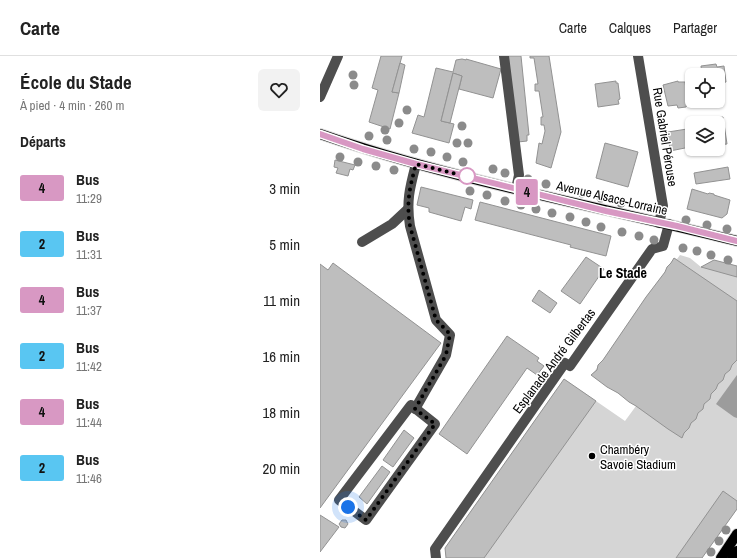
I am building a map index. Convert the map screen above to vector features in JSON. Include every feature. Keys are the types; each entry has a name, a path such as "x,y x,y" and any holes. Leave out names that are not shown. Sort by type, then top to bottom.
{"main road":[{"name":"Avenue Alsace-Lorraine","path":"320,134 363,149 416,164 737,241"},
{"path":"720,558 737,534"},
{"path":"732,558 737,551"}],"street":[{"path":"320,97 338,56"},
{"path":"504,56 519,175 516,189"},
{"name":"Rue Gabriel Pérouse","path":"638,56 663,206 664,224 662,246"},
{"path":"415,409 446,355 450,334 436,320 410,226 407,210 416,164"},
{"path":"362,242 392,224 407,210"},
{"name":"Esplanade André Gilbertas","path":"436,558 435,549 565,363 570,366 652,249 662,246"},
{"path":"411,405 415,409 435,424 366,520 339,500 411,405"}],"shaded area":[{"path":"680,255 690,258 701,267 714,260 737,266 737,509 702,558 446,558 445,548 564,379 625,421 636,406 591,375 668,266 674,258 677,259"},
{"path":"737,375 737,418 716,404"}],"building":[{"path":"381,56 402,56 392,92 399,93 390,129 369,122 378,90 372,88"},
{"path":"508,56 521,56 529,135 527,135 527,141 518,142"},
{"path":"530,56 549,56 561,132 551,168 536,163 539,143 542,144 545,131 544,125 541,125 541,117 543,117 539,91 535,91 535,84 538,84 534,58 530,58"},
{"path":"462,59 501,69 493,98 459,89 462,76 453,73 441,121 454,124 449,143 412,133 418,115 424,117 436,68 453,72 456,60"},
{"path":"400,63 405,65 399,93 392,92"},
{"path":"716,64 717,67 724,66 724,68 701,68 701,66"},
{"path":"453,73 462,76 450,123 441,121"},
{"path":"616,81 616,83 618,83 620,99 618,100 619,104 598,107 595,84"},
{"path":"678,81 685,82 685,107 678,108 677,105 668,106 663,85"},
{"path":"685,129 685,148 670,151 668,132"},
{"path":"725,130 727,144 725,144"},
{"path":"605,143 638,152 628,187 596,178"},
{"path":"335,160 355,165 353,170 350,169 348,176 336,173 338,168 334,167"},
{"path":"728,167 730,179 696,184 694,173"},
{"path":"421,187 473,200 471,209 465,207 461,221 429,212 429,208 417,205"},
{"path":"692,189 708,194 714,194 730,200 727,214 722,218 687,209"},
{"path":"480,202 611,236 606,256 570,247 571,245 475,220"},
{"path":"586,257 604,269 580,304 561,291"},
{"path":"674,258 737,301 737,360 725,374 723,380 718,384 716,389 711,394 710,399 704,404 703,409 698,413 696,419 691,423 682,438 591,375 597,370 598,365"},
{"path":"714,260 737,266 737,277 701,267"},
{"path":"333,263 441,343 320,508 320,264 328,270"},
{"path":"539,290 557,303 550,313 532,301"},
{"path":"507,336 539,358 537,361 544,366 537,375 527,368 467,454 439,434"},
{"path":"564,379 596,401 484,558 446,558 445,548"},
{"path":"404,430 414,438 393,467 383,460"},
{"path":"382,466 390,472 367,504 359,497"},
{"path":"723,491 737,501 737,509 702,558 676,558"},
{"path":"320,515 339,527 320,552"},
{"path":"342,520 346,520 348,524 345,528 341,527 339,524"}],"bus line":[{"name":"4","path":"320,134 363,149 416,164 606,211 677,226 737,241"}],"place":[{"name":"Chambéry Savoie Stadium","path":"592,456"}],"district":[{"name":"Le Stade","path":"623,273"}],"route":[{"path":"348,507 366,520 435,424 415,409 446,355 450,334 436,320 407,210 416,164 473,178 467,176"}]}
